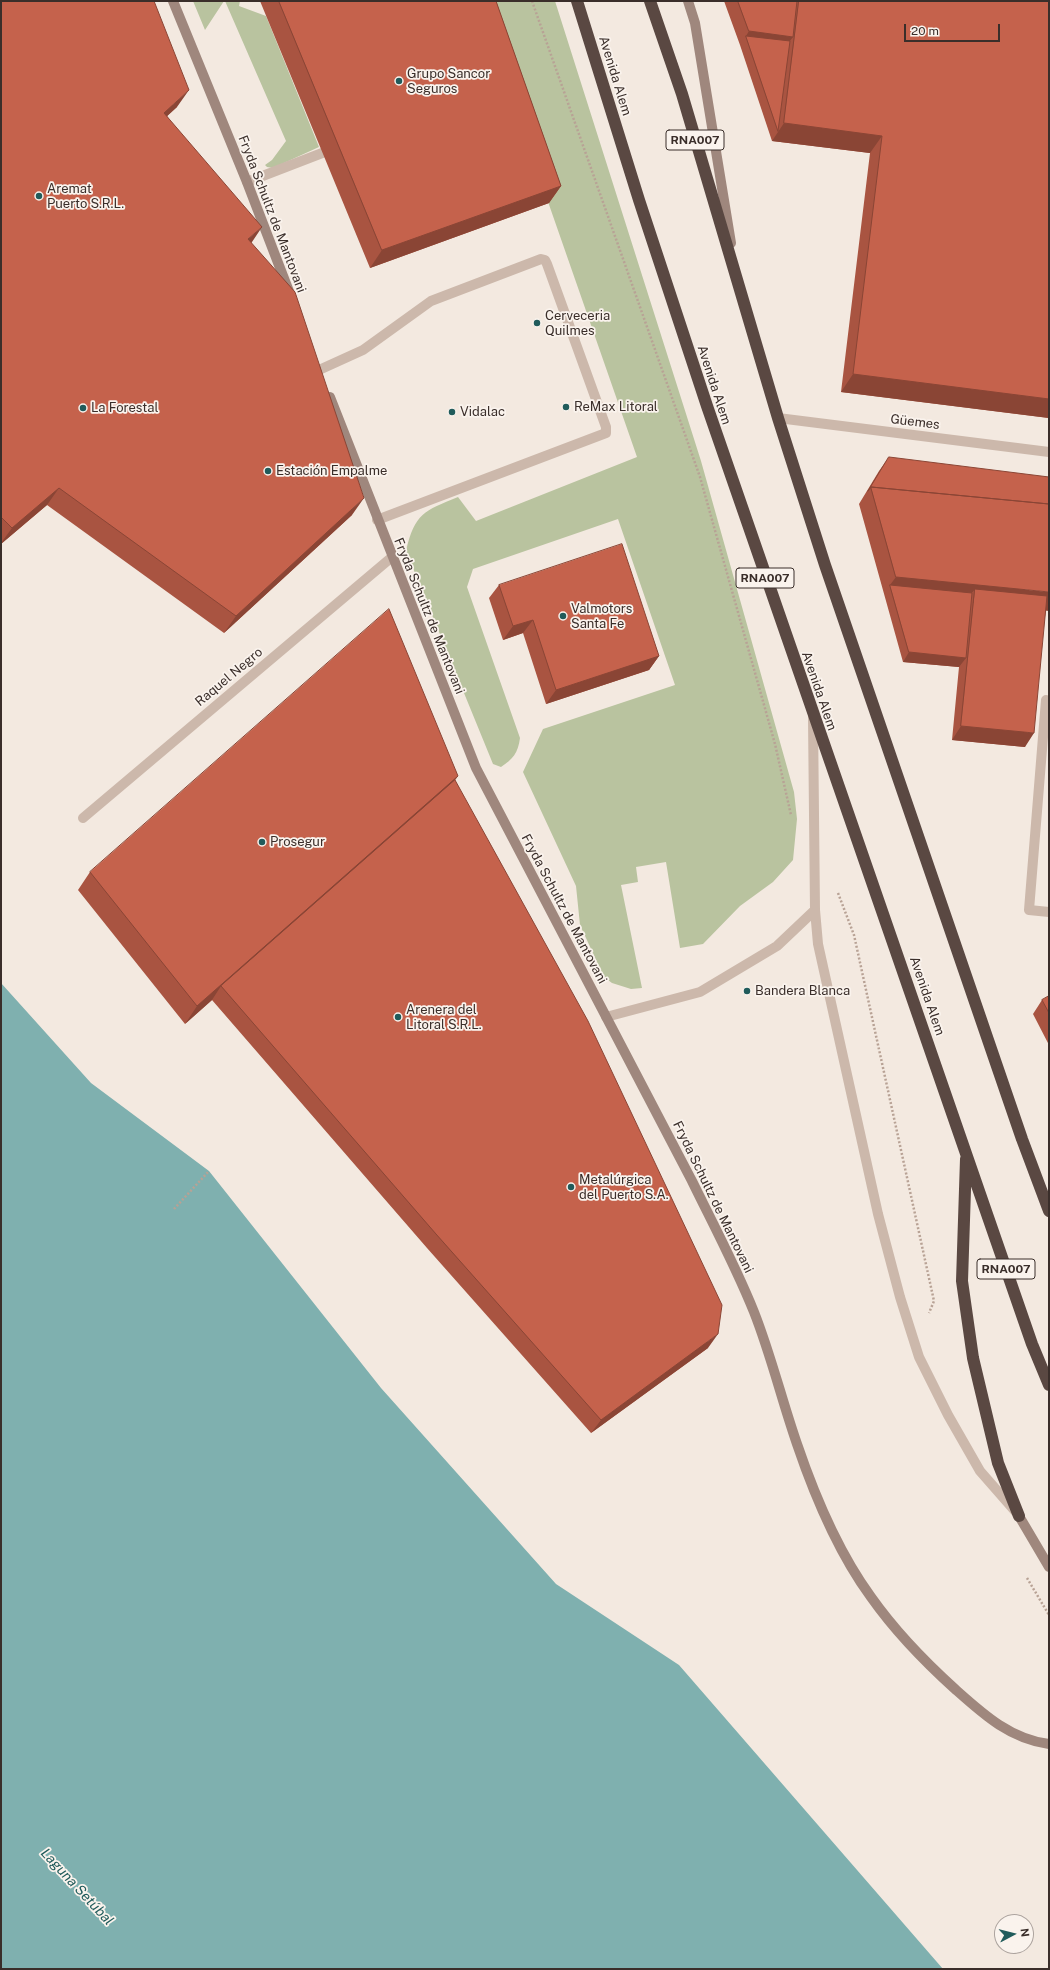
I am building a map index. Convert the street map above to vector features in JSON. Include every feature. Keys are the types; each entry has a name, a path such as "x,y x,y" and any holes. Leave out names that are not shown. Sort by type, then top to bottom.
{"highway":[{"name":"Avenida Alem","path":"577,1 639,200 704,399 1032,1344 1049,1385"},
{"name":"RNA007","path":"650,1 682,94 778,418 825,565 1022,1139 1049,1211"},
{"path":"1022,1139 1049,1185"},
{"path":"966,1151 962,1281 973,1358 998,1463 1019,1516"}],"street":[{"name":"Fryda Schultz de Mantovani","path":"173,1 247,182 294,305"},
{"path":"688,1 695,22 737,281"},
{"path":"247,182 330,150"},
{"name":"Fryda Schultz de Mantovani","path":"377,520 606,433 606,426 545,260 541,259 431,301 363,350 321,374 377,520 476,768 692,1181 738,1277 754,1312 798,1446 822,1508 846,1555 870,1596 899,1634 932,1669 992,1721 1013,1734 1035,1742 1049,1744"},
{"name":"Güemes","path":"778,418 1049,452"},
{"name":"Raquel Negro","path":"83,818 392,557"},
{"path":"1046,700 1029,910 1049,912"},
{"path":"813,716 815,910 818,944 878,1214 900,1297 919,1357 948,1415 980,1471 1019,1516 1049,1567"},
{"path":"606,1017 700,992 777,946 815,910"}],"path":[{"path":"174,1209 209,1172"}],"green space":[{"path":"193,1 224,1 205,30"},
{"path":"225,1 240,1 239,6 266,16 319,147 273,168 265,165 272,160 286,141"},
{"path":"478,1 555,1 701,461 794,792 797,819 793,860 773,882 740,906 703,944 680,948 666,862 636,867 638,882 621,885 642,988 631,989 612,983 604,977 580,925 576,886 523,772 543,729 675,685 618,519 473,569 467,587 520,738 518,748 514,755 501,767 493,764 406,551 409,538 417,521 429,510 458,497 476,521 637,457"}],"water":[{"name":"Laguna Setúbal","path":"1,983 91,1083 209,1171 381,1388 556,1584 679,1665 943,1969 1,1969"}],"building":[{"path":"1,1 154,1 189,90 164,113 262,227 248,239 295,292 364,498 236,616 59,488 12,528 1,517"},
{"name":"Grupo Sancor Seguros","path":"279,1 496,1 561,186 382,250"},
{"path":"738,1 797,1 793,37 749,31"},
{"path":"799,1 1049,1 1049,399 853,374 882,136 784,123"},
{"path":"746,36 790,41 778,131"},
{"path":"889,457 1049,477 1049,504 871,487 868,491"},
{"path":"871,487 1049,504 1049,592 896,577"},
{"name":"Valmotors Santa Fe","path":"622,544 659,656 556,690 533,620 513,626 499,585"},
{"path":"890,585 972,593 966,658 909,652"},
{"path":"975,589 1047,596 1034,733 961,726"},
{"name":"Prosegur","path":"389,609 458,776 197,1006 90,872"},
{"path":"455,780 588,1021 722,1305 718,1334 601,1420 436,1234 221,986"},
{"path":"1049,996 1049,1013 1042,1000"}],"place":[{"name":"Grupo Sancor Seguros","path":"399,81"},
{"name":"Aremat Puerto S.R.L.","path":"39,196"},
{"name":"Cerveceria Quilmes","path":"537,323"},
{"name":"ReMax Litoral","path":"566,407"},
{"name":"La Forestal","path":"83,408"},
{"name":"Vidalac","path":"452,412"},
{"name":"Estación Empalme","path":"268,471"},
{"name":"Valmotors Santa Fe","path":"563,616"},
{"name":"Prosegur","path":"262,842"},
{"name":"Bandera Blanca","path":"747,991"},
{"name":"Arenera del Litoral S.R.L.","path":"398,1017"},
{"name":"Metalúrgica del Puerto S.A.","path":"571,1187"}]}
